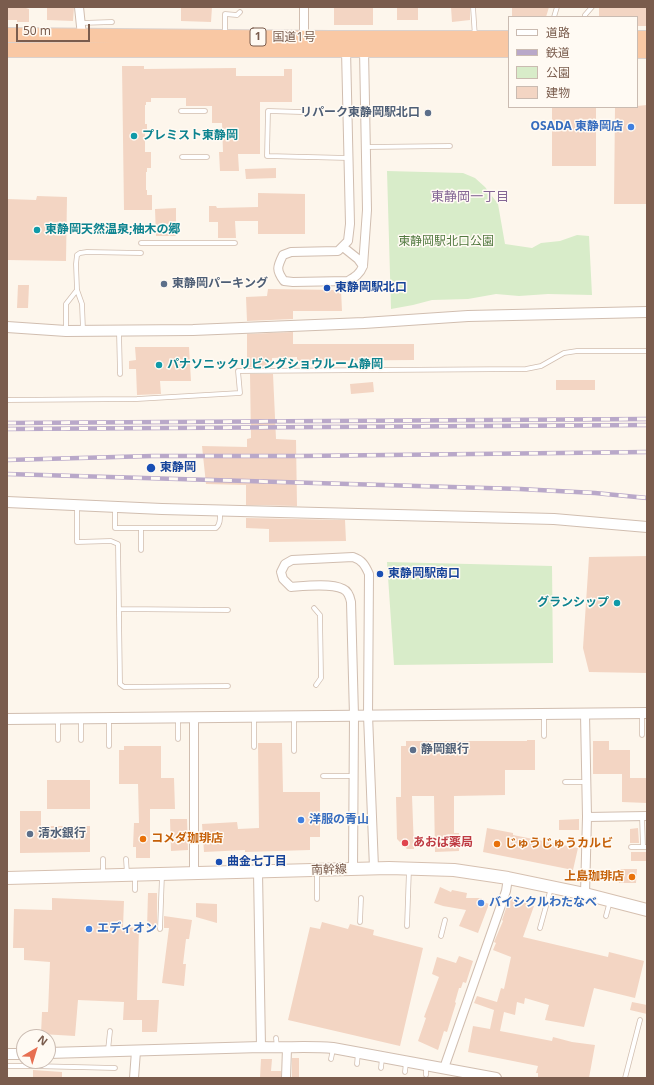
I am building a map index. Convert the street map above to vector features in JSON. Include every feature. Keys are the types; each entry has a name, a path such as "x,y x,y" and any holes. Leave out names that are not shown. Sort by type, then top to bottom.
{"highway":[{"name":"国道1号","path":"7,35 81,30 226,37 508,38"},
{"name":"国道1号","path":"7,50 508,50"}],"main road":[{"name":"南幹線","path":"7,878 374,868 454,870 508,878 585,894 647,910"}],"street":[{"path":"79,7 81,30"},
{"path":"304,7 304,38"},
{"path":"355,38 364,50 367,210 363,266 361,271 348,281 284,281 277,267 283,255 291,252 338,251 348,241 350,224 346,50 355,38"},
{"path":"343,247 358,259 363,266"},
{"path":"7,327 66,331 119,331 364,323 468,316 647,312"},
{"path":"7,502 220,511 554,519 647,527"},
{"path":"353,869 354,716 351,602 349,594 343,589 330,586 291,586 283,579 281,572 285,564 292,560 353,557 360,559 365,565 369,574 368,716 374,868"},
{"path":"7,719 644,713"},
{"path":"585,714 589,856 585,894"},
{"path":"194,717 194,873"},
{"path":"587,816 613,820 645,816"},
{"path":"258,872 261,1047"},
{"path":"444,1068 506,891 508,878"},
{"path":"280,1045 286,1078"},
{"path":"56,1053 136,1051 185,1053 233,1051 280,1045 306,1046 333,1048 383,1057 406,1067 426,1070 444,1068 479,1076 496,1078"},
{"path":"134,1078 136,1051"}],"lane":[{"path":"473,7 475,38"},
{"path":"585,16 592,7"},
{"path":"226,37 225,14 237,15 240,12"},
{"path":"81,30 112,22"},
{"path":"181,111 206,111"},
{"path":"302,112 268,111 267,156 348,158"},
{"path":"366,147 450,146"},
{"path":"182,157 207,157"},
{"path":"141,243 235,243"},
{"path":"83,331 82,304 77,290 77,255 80,253 141,253"},
{"path":"66,331 66,304 77,290"},
{"path":"119,331 120,374"},
{"path":"7,400 137,399 240,393 238,371 526,369 541,366 564,353 577,351 647,351"},
{"path":"77,505 78,542 111,540 118,544 120,684 124,687 228,686"},
{"path":"115,507 115,528 216,528 220,523 220,511"},
{"path":"141,528 141,550"},
{"path":"314,608 320,615 321,634 321,678 316,685"},
{"path":"119,609 228,610"},
{"path":"642,735 644,713"},
{"path":"544,714 544,736"},
{"path":"294,716 294,751"},
{"path":"178,717 178,740"},
{"path":"254,717 254,747"},
{"path":"58,718 58,740"},
{"path":"81,718 81,740"},
{"path":"109,718 109,746"},
{"path":"323,776 353,776"},
{"path":"565,782 588,787"},
{"path":"631,847 645,847 645,816"},
{"path":"102,875 103,859"},
{"path":"126,859 134,890"},
{"path":"407,926 409,869"},
{"path":"317,870 317,899"},
{"path":"160,929 162,874"},
{"path":"540,928 551,887"},
{"path":"360,922 361,898"},
{"path":"606,916 610,901"},
{"path":"442,936 446,920"},
{"path":"625,1078 640,1020"},
{"path":"108,1052 110,1031"},
{"path":"331,1059 333,1048"},
{"path":"357,1064 358,1053"},
{"path":"381,1068 383,1057"},
{"path":"7,1066 115,1068"}],"green space":[{"name":"東静岡駅北口公園","path":"387,171 463,173 475,178 485,187 498,204 505,244 532,248 541,243 560,241 577,235 589,236 592,295 548,294 519,296 496,294 468,299 432,300 391,309"},
{"path":"387,562 552,566 553,663 394,665"}],"building":[{"path":"7,7 26,7 29,9 29,22 7,20"},
{"path":"47,7 74,7 73,21 47,20"},
{"path":"181,7 212,7 211,22 181,21"},
{"path":"334,7 373,7 373,25 334,25"},
{"path":"397,7 418,7 418,20 397,20"},
{"path":"451,7 470,7 470,20 452,22"},
{"path":"512,7 549,7 546,16 512,16"},
{"path":"599,7 647,7 647,26 638,26 638,16 599,16"},
{"path":"122,66 144,66 144,69 236,68 236,76 284,76 284,69 292,69 292,102 260,102 260,154 238,154 239,171 220,171 219,152 223,152 222,123 212,123 212,106 186,106 186,98 151,98 151,102 146,102 145,105 145,124 147,124 147,133 145,133 145,152 151,152 151,168 147,168 146,172 146,190 147,195 152,195 152,210 124,210"},
{"path":"647,105 647,204 614,204 615,108 638,108 638,106"},
{"path":"552,108 596,108 596,166 552,166"},
{"path":"276,168 276,178 246,179 245,169"},
{"path":"258,193 305,194 305,234 258,234 258,221 235,221 236,238 218,238 218,222 209,222 209,206 216,206 217,208 258,207"},
{"name":"東静岡天然温泉;柚木の郷","path":"37,196 67,197 66,261 7,260 7,199 36,200"},
{"path":"176,208 176,236 156,236 155,209"},
{"path":"18,285 29,285 28,308 17,308"},
{"path":"268,289 341,290 342,311 293,311 293,319 247,321 246,297 267,296"},
{"path":"293,332 293,344 414,344 414,360 297,361 297,357 272,358 273,367 249,367 249,358 247,358 247,334"},
{"name":"パナソニックリビングショウルーム静岡","path":"135,347 189,347 191,381 160,381 161,394 137,395 136,369 129,369 129,361 136,360"},
{"path":"250,374 273,374 276,439 296,440 297,506 246,505 246,485 206,484 202,446 247,447 247,439 251,438"},
{"path":"556,380 595,380 595,390 556,390"},
{"path":"373,382 374,392 351,394 350,384"},
{"path":"246,518 345,520 346,541 269,542 269,529 246,528"},
{"name":"グランシップ","path":"647,556 647,673 589,672 583,648 589,557"},
{"path":"535,740 535,770 505,770 505,795 454,796 454,833 459,833 459,851 435,852 434,796 412,796 414,849 407,849 397,839 396,797 401,797 401,746 406,746 406,741"},
{"path":"593,741 609,741 609,750 630,750 630,778 647,778 647,803 622,802 622,774 593,774"},
{"path":"258,743 282,743 283,792 320,792 320,837 310,837 310,850 245,852 245,850 204,852 202,824 237,822 238,829 259,828"},
{"path":"124,746 161,746 161,778 174,778 175,809 150,809 150,858 136,858 136,847 133,847 134,823 139,823 138,784 119,784 119,750 124,750"},
{"path":"47,780 90,780 90,809 47,809"},
{"path":"20,811 41,811 41,826 90,826 90,852 20,853"},
{"path":"170,819 187,819 188,850 171,851"},
{"path":"579,819 579,830 559,830 559,820"},
{"path":"487,828 513,833 513,835 578,848 573,870 483,852"},
{"path":"638,828 639,843 630,843 630,829"},
{"path":"631,852 647,852 647,861 631,861"},
{"path":"620,869 637,869 636,883 619,883"},
{"path":"440,887 451,892 452,890 467,893 466,898 482,898 481,901 489,904 478,933 459,926 466,910 434,903"},
{"path":"148,893 157,893 157,928 147,928"},
{"path":"510,897 534,906 523,937 608,957 609,952 644,961 635,998 594,988 584,1027 545,1020 549,1005 525,998 524,1004 517,1002 515,1015 504,1012 500,1031 552,1041 553,1037 572,1042 595,1045 589,1078 538,1077 538,1073 536,1073 538,1066 468,1052 473,1026 490,1029 494,1010 474,1003 477,996 497,1002 501,988 504,989 511,957 493,950 496,943 494,942 503,921 502,920"},
{"path":"52,898 124,901 123,927 139,928 137,1000 159,1000 157,1032 142,1032 142,1020 123,1020 124,1002 78,1000 75,1036 56,1035 56,1029 41,1029 42,1012 48,1012 50,962 24,960 24,948 13,948 14,909 52,910"},
{"path":"196,903 217,904 217,923 196,917"},
{"path":"164,916 192,920 189,939 186,939 183,964 186,964 184,986 162,983 169,928 164,928"},
{"path":"322,922 348,929 350,924 374,930 373,935 423,948 400,1046 288,1020 310,927 320,929"},
{"path":"459,956 473,961 466,983 463,982 461,988 459,988 447,1032 444,1031 438,1050 418,1041 426,1018 424,1017 439,977 432,974 437,957 456,963"},
{"path":"632,1002 647,1005 647,1014 630,1010"},
{"path":"292,1058 299,1058 299,1078 292,1078"},
{"path":"261,1059 272,1059 271,1071 281,1071 281,1078 260,1078"},
{"path":"33,1070 62,1072 62,1078 33,1078"}],"railway":[{"path":"7,423 647,419"},
{"path":"7,429 647,425"},
{"path":"7,460 152,456 301,456 647,452"},
{"path":"7,474 520,489 595,493 647,498"}],"place":[{"name":"リパーク東静岡駅北口","path":"428,113"},
{"name":"OSADA 東静岡店","path":"631,127"},
{"name":"プレミスト東静岡","path":"134,136"},
{"name":"東静岡天然温泉;柚木の郷","path":"37,230"},
{"name":"東静岡パーキング","path":"164,284"},
{"name":"東静岡駅北口","path":"327,288"},
{"name":"パナソニックリビングショウルーム静岡","path":"159,365"},
{"name":"東静岡","path":"151,468"},
{"name":"東静岡駅南口","path":"380,574"},
{"name":"グランシップ","path":"617,603"},
{"name":"静岡銀行","path":"413,750"},
{"name":"洋服の青山","path":"301,820"},
{"name":"清水銀行","path":"30,834"},
{"name":"コメダ珈琲店","path":"143,839"},
{"name":"あおば薬局","path":"405,843"},
{"name":"じゅうじゅうカルビ","path":"497,844"},
{"name":"曲金七丁目","path":"219,862"},
{"name":"上島珈琲店","path":"632,877"},
{"name":"バイシクルわたなべ","path":"481,903"},
{"name":"エディオン","path":"89,929"}],"district":[{"name":"東静岡一丁目","path":"470,197"}]}
